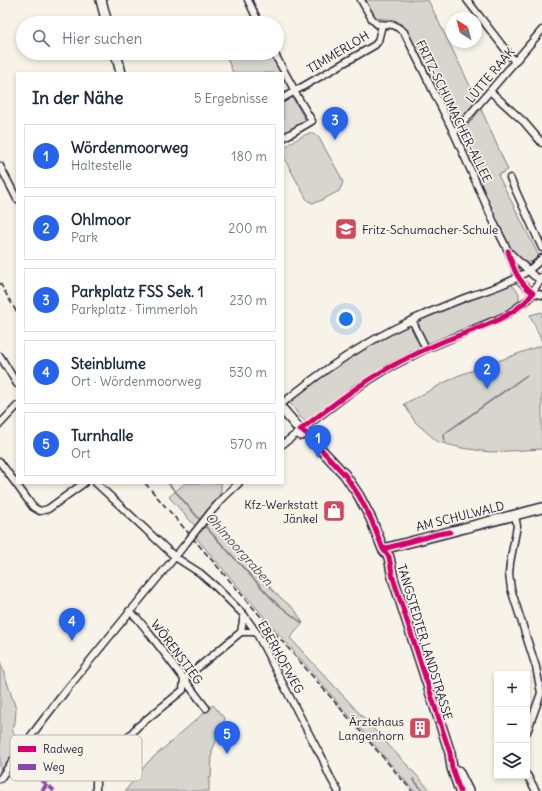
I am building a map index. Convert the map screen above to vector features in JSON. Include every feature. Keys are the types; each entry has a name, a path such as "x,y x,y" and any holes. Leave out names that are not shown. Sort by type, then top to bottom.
{"street":[{"path":"101,0 106,16"},
{"path":"248,0 256,16"},
{"name":"FRITZ-SCHUMACHER-ALLEE","path":"362,0 372,19 377,24 394,25 404,32 454,133 522,283 533,293"},
{"path":"467,0 515,62"},
{"name":"TIMMERLOH","path":"284,97 375,45 378,41 382,25"},
{"name":"LÜTTE RAAK","path":"454,133 491,92 542,30"},
{"path":"118,60 121,72"},
{"path":"278,60 312,121 284,137"},
{"path":"491,92 524,122 542,143"},
{"path":"0,166 16,197"},
{"name":"FRITZ-SCHUMACHER-ALLEE","path":"510,178 542,248"},
{"name":"FRITZ-SCHUMACHER-ALLEE","path":"508,251 531,273 541,279"},
{"path":"284,402 317,376 363,346 412,320 520,276 531,273 542,258"},
{"path":"284,443 354,390 389,368 426,349 505,316 529,299 541,279"},
{"path":"533,293 542,295"},
{"path":"412,320 426,349"},
{"path":"0,356 16,382"},
{"path":"0,424 16,407"},
{"name":"TANGSTEDTER LANDSTRASSE","path":"284,411 300,430 306,433 345,475 359,496 371,519 383,548 383,559 393,578 450,754 468,791"},
{"path":"0,462 16,484"},
{"path":"16,484 33,507 40,511 48,509 83,484"},
{"name":"EBERHOFWEG","path":"97,484 175,557 200,573 216,587 244,616 256,632 322,756 326,768 338,791"},
{"path":"31,735 129,611 210,514 230,486"},
{"name":"AM SCHULWALD","path":"383,548 542,508"},
{"path":"515,515 517,526 509,574 511,589 536,667 541,697 530,724"},
{"name":"WÖRENSTIEG","path":"129,611 146,629 206,708"},
{"path":"241,632 244,616"},
{"path":"130,735 137,727 183,690 184,678 241,632 256,632"},
{"name":"TANGSTEDTER LANDSTRASSE","path":"450,754 452,768 460,791"},
{"path":"0,779 10,765"},
{"path":"529,779 536,791"},
{"path":"96,781 96,790"}],"shaded area":[{"path":"365,0 428,0 446,37 446,48 452,48 477,100 463,117 451,117 404,26 395,20 376,18"},
{"path":"228,60 276,60 282,72 233,72"},
{"path":"291,95 306,121 284,134 284,98"},
{"path":"481,109 508,170 498,175 540,258 527,263 519,258 507,243 459,136"},
{"path":"310,133 319,138 343,183 339,191 320,201 312,203 307,200 284,158 284,149"},
{"path":"511,284 519,293 519,301 504,314 368,378 306,422 300,417 289,401 347,359 377,340 409,324 447,308"},
{"path":"542,312 542,342 530,315"},
{"path":"542,345 542,449 490,452 462,448 438,442 415,422 404,404 457,376"},
{"path":"184,484 221,484 221,491 219,495 195,526 169,497"},
{"path":"213,517 274,592 295,610 303,623 290,638 431,791 414,791 191,532 195,526 201,532"},
{"path":"0,661 16,709 15,723 12,730 15,735 10,735 10,758 0,773"},
{"path":"213,705 225,719 212,751 209,791 125,791 133,781 142,781 142,770 148,762"}],"waterway":[{"name":"Ohlmoorgraben","path":"445,443 444,434 527,375"},
{"name":"Ohlmoorgraben","path":"169,484 201,521"},
{"name":"Ohlmoorgraben","path":"203,524 275,602 302,623"},
{"name":"Ohlmoorgraben","path":"413,779 423,791"}],"railway":[{"path":"0,283 16,311"},
{"path":"146,484 412,791"}],"marked path":[{"path":"43,781 54,791"},
{"path":"42,791 47,784"}],"cycle path":[{"path":"300,430 355,389 390,367 436,345 492,323 504,317 525,302 533,293 523,284 517,274 508,251"},
{"path":"300,430 306,433 345,475 359,496 371,519 383,549 389,557 393,578 450,753 452,768 460,791"},
{"path":"383,549 450,532"}],"place":[{"name":"Parkplatz FSS Sek. 1","path":"335,140"},
{"name":"Fritz-Schumacher-Schule","path":"346,229"},
{"name":"Ohlmoor","path":"487,389"},
{"name":"Wördenmoorweg","path":"318,458"},
{"name":"Kfz-Werkstatt Jänkel","path":"334,511"},
{"name":"Steinblume","path":"72,641"},
{"name":"Ärztehaus Langenhorn","path":"420,728"},
{"name":"Turnhalle","path":"227,754"}]}
